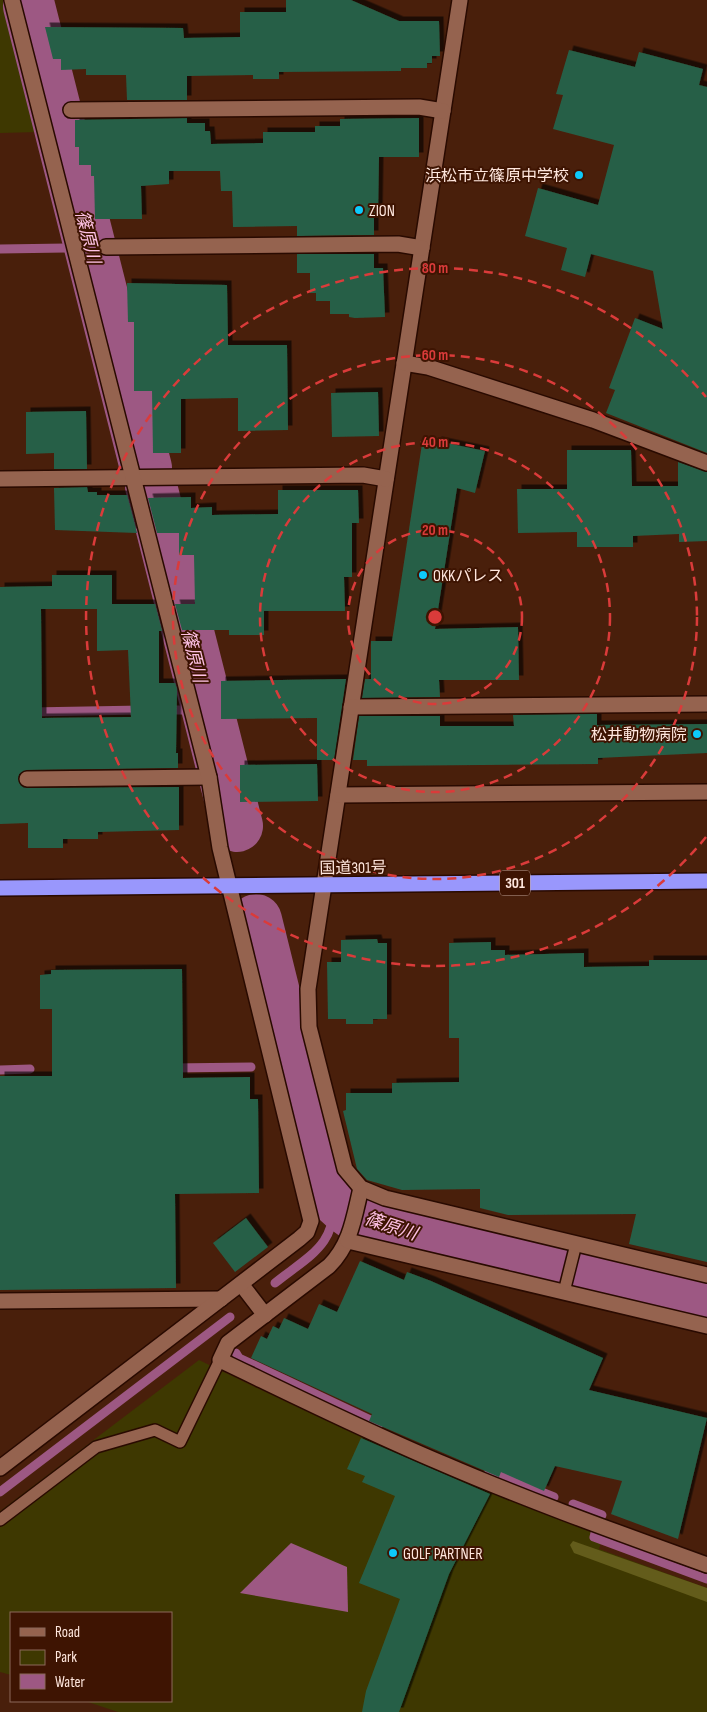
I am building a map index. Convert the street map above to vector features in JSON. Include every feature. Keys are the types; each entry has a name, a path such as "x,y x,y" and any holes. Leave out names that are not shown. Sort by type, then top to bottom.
{"highway":[{"name":"国道301号","path":"0,888 707,881"}],"street":[{"path":"0,1468 299,1240 307,1232 311,1221 220,848 209,777 12,0"},
{"path":"460,0 308,989 308,1017 343,1162 352,1179 361,1188 385,1198 574,1250 707,1275"},
{"path":"71,110 419,107 443,110"},
{"path":"106,247 398,244 422,248"},
{"path":"404,363 428,367 593,420 707,464"},
{"path":"0,478 363,475 386,479"},
{"path":"351,707 707,704"},
{"path":"27,779 209,777"},
{"path":"338,795 707,792"},
{"path":"361,1188 350,1236 339,1256 329,1266 228,1343 220,1360 337,1417 446,1466 556,1510 707,1565"},
{"path":"350,1236 707,1326"},
{"path":"240,1284 264,1315"},
{"path":"0,1301 221,1299"}],"lane":[{"path":"565,1289 574,1250"},
{"path":"0,1520 96,1447 154,1430 180,1442 220,1360"}],"green space":[{"path":"0,0 5,0 39,132 0,133"},
{"path":"199,1360 398,1453 551,1517 603,1536 599,1549 707,1588 707,1712 118,1712 88,1702 172,1702 172,1612 10,1612 10,1675 0,1672 0,1511"}],"shaded area":[{"path":"573,1541 707,1588 707,1602 574,1553 570,1545"}],"water":[{"path":"291,1543 347,1567 348,1612 240,1593"}],"building":[{"path":"286,0 351,0 399,21 439,21 440,56 432,56 432,63 427,63 427,68 401,68 401,71 279,72 279,79 253,79 253,75 187,76 187,100 127,100 126,75 86,75 86,69 61,70 61,59 53,59 45,27 183,28 184,38 240,37 240,12 286,12"},
{"path":"569,50 635,67 639,52 703,69 699,85 707,87 707,453 606,413 615,390 609,388 635,318 663,329 653,271 591,254 585,277 561,270 567,248 525,236 538,188 598,205 614,145 553,129 563,95 556,94"},
{"path":"187,118 187,123 205,123 205,131 210,131 211,144 263,143 263,132 315,132 315,126 340,126 340,119 419,118 419,157 379,157 378,217 374,217 374,235 297,236 297,226 233,227 232,191 221,191 220,171 169,171 169,184 141,186 142,219 95,219 94,176 91,176 91,165 79,165 79,147 75,147 75,120"},
{"path":"297,254 374,254 374,268 383,268 385,317 355,318 349,317 349,314 330,314 330,301 316,301 316,293 310,293 310,273 297,273"},
{"path":"127,283 227,285 228,345 287,345 288,430 238,431 238,398 181,399 181,453 153,453 152,391 134,391 134,322 128,322"},
{"path":"378,392 379,436 332,437 331,393"},
{"path":"86,411 87,469 54,469 54,453 26,454 26,412"},
{"name":"OKKパレス","path":"437,441 485,451 475,493 457,488 435,629 518,627 519,680 439,680 440,697 362,698 365,679 371,679 371,641 392,641 422,444 436,446"},
{"path":"567,450 631,450 632,486 678,486 678,462 707,472 707,541 679,542 679,534 633,536 633,547 577,547 577,532 518,533 517,489 567,489"},
{"path":"87,487 88,492 97,492 97,495 127,495 137,533 55,530 54,488"},
{"path":"278,490 358,490 359,523 352,523 352,577 344,577 345,611 264,611 264,635 229,635 229,630 182,630 175,604 195,604 194,555 179,555 179,533 157,533 148,498 191,497 191,508 212,507 212,515 278,514"},
{"path":"52,575 112,575 112,604 155,604 162,631 159,631 159,683 175,683 177,689 176,753 178,753 178,768 27,770 19,774 19,783 27,788 179,787 179,830 98,832 98,839 63,839 63,848 28,848 28,823 0,824 0,587 52,586","holes":["41,609 97,609 97,651 128,650 131,717 42,718"]},
{"path":"346,679 334,760 317,760 317,718 221,719 221,681"},
{"path":"597,714 597,725 707,724 707,753 598,758 598,764 367,766 367,760 353,760 359,716 440,716 440,726 514,726 513,715"},
{"path":"317,764 318,801 240,802 240,765"},
{"path":"377,939 378,943 387,943 387,1019 373,1019 373,1024 346,1024 346,1019 328,1019 327,962 341,962 341,940"},
{"path":"491,942 491,950 505,950 505,955 584,953 584,967 649,966 649,960 707,960 707,1262 629,1244 636,1214 508,1215 480,1208 480,1189 402,1190 367,1180 357,1169 343,1111 346,1110 346,1093 392,1093 392,1083 459,1082 459,1038 449,1038 449,943"},
{"path":"182,969 183,1078 250,1077 250,1099 258,1099 259,1193 175,1194 176,1288 0,1290 0,1076 52,1076 52,1009 40,1009 40,975 51,974 51,970"},
{"path":"246,1218 268,1247 235,1272 213,1243"},
{"path":"360,1261 404,1280 407,1272 431,1281 603,1358 589,1390 707,1418 678,1539 611,1514 622,1481 555,1466 544,1491 501,1472 499,1477 369,1421 372,1414 251,1358 261,1336 267,1339 273,1326 279,1329 284,1318 308,1329 319,1304 337,1312"},
{"path":"361,1438 490,1494 449,1574 399,1712 362,1712 366,1691 400,1599 359,1583 395,1496 362,1482 365,1476 347,1469"}],"waterway":[{"name":"篠原川","path":"29,6 146,468"},
{"path":"0,249 66,248"},
{"name":"篠原川","path":"84,248 90,248"},
{"name":"篠原川","path":"151,486 237,826"},
{"path":"30,712 142,710"},
{"path":"165,710 183,710"},
{"name":"篠原川","path":"201,710 208,710"},
{"name":"篠原川","path":"256,920 316,1162 320,1174 332,1194 347,1209 356,1216 378,1226 707,1304"},
{"path":"172,1068 251,1067"},
{"path":"283,1067 292,1067"},
{"path":"0,1070 30,1069"},
{"path":"275,1283 319,1247 326,1237 331,1226 333,1212 331,1196"},
{"path":"0,1492 230,1317"},
{"path":"236,1353 239,1358 379,1424"},
{"path":"489,1471 554,1497"},
{"path":"573,1504 602,1515 601,1517"},
{"path":"595,1533 594,1537 707,1579"}],"place":[{"name":"浜松市立篠原中学校","path":"579,175"},
{"name":"ZION","path":"359,210"},
{"name":"OKKパレス","path":"423,575"},
{"name":"松井動物病院","path":"697,734"},
{"name":"GOLF PARTNER","path":"393,1553"}]}
